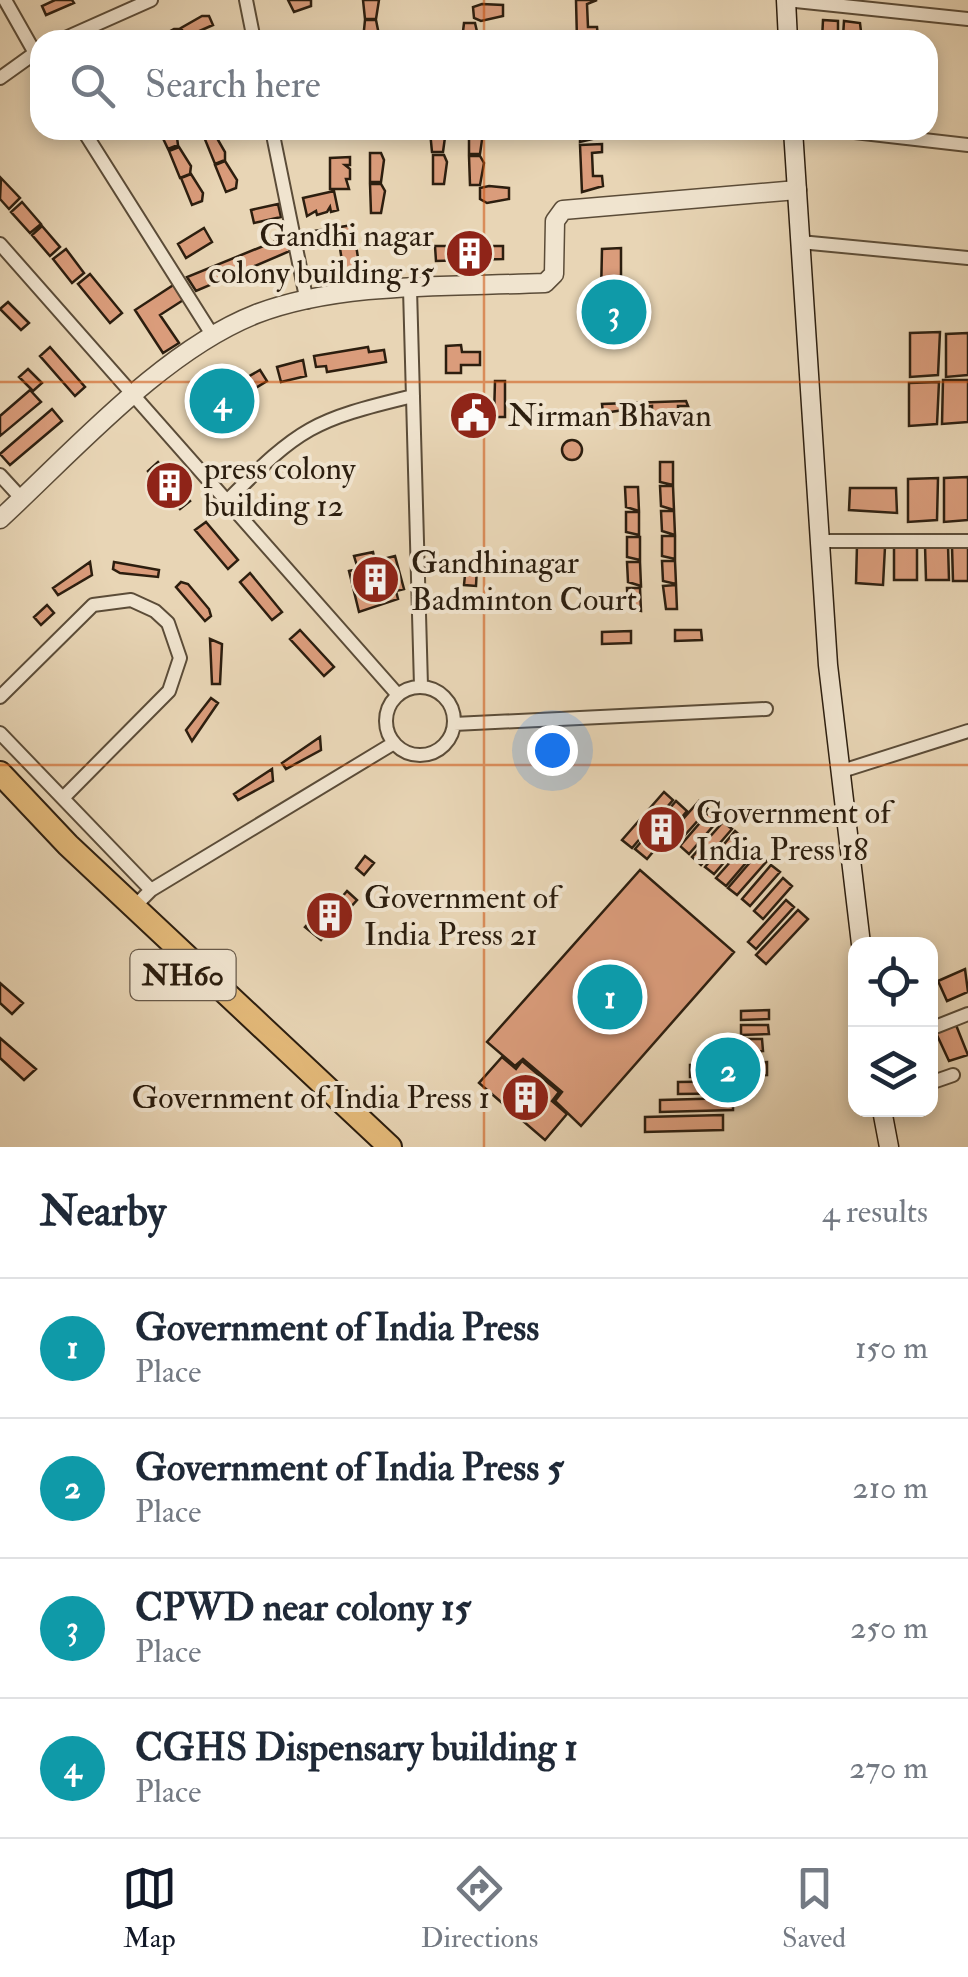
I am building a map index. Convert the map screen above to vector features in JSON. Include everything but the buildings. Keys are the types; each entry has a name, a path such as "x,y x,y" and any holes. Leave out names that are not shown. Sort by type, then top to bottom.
{"highway":[{"name":"NH60","path":"0,774 134,907"},
{"name":"NH60","path":"0,796 210,1001 372,1147"},
{"path":"134,907 390,1147"}],"street":[{"path":"6,0 30,41"},
{"path":"84,30 151,0"},
{"path":"246,0 252,30"},
{"path":"788,30 786,0 968,19"},
{"path":"0,78 30,60"},
{"path":"90,140 213,336"},
{"path":"274,140 307,302"},
{"path":"794,140 839,772 860,937"},
{"path":"931,140 968,144"},
{"path":"0,519 136,396 213,336 259,313 368,290 545,283 554,274 555,221 563,210 797,190"},
{"path":"800,242 968,258"},
{"path":"0,244 398,695"},
{"path":"410,289 422,686"},
{"path":"228,500 282,445 308,427 337,414 413,396"},
{"path":"0,475 22,499"},
{"path":"820,541 968,540"},
{"path":"0,697 93,605 132,600 156,610 168,623 180,658 170,691 63,798"},
{"path":"422,686 443,695 452,707 454,724 446,744 432,753 415,755 394,744 385,721 398,695 422,686"},
{"path":"454,724 766,709"},
{"path":"839,772 968,731"},
{"path":"0,732 152,890"},
{"path":"134,907 152,890 394,744"},
{"path":"935,1027 968,1014"},
{"path":"938,1080 952,1076"},
{"path":"883,1117 889,1147"}],"place":[{"name":"Gandhi nagar colony building 15","path":"469,253"},
{"name":"CPWD near colony 15","path":"614,312"},
{"name":"CGHS Dispensary building 1","path":"222,401"},
{"name":"Nirman Bhavan","path":"473,415"},
{"name":"press colony building 12","path":"169,486"},
{"name":"Gandhinagar Badminton Court","path":"376,580"},
{"name":"Government of India Press 18","path":"661,830"},
{"name":"Government of India Press 21","path":"329,915"},
{"name":"Government of India Press","path":"610,997"},
{"name":"Government of India Press 5","path":"728,1070"},
{"name":"Government of India Press 1","path":"525,1097"}]}
